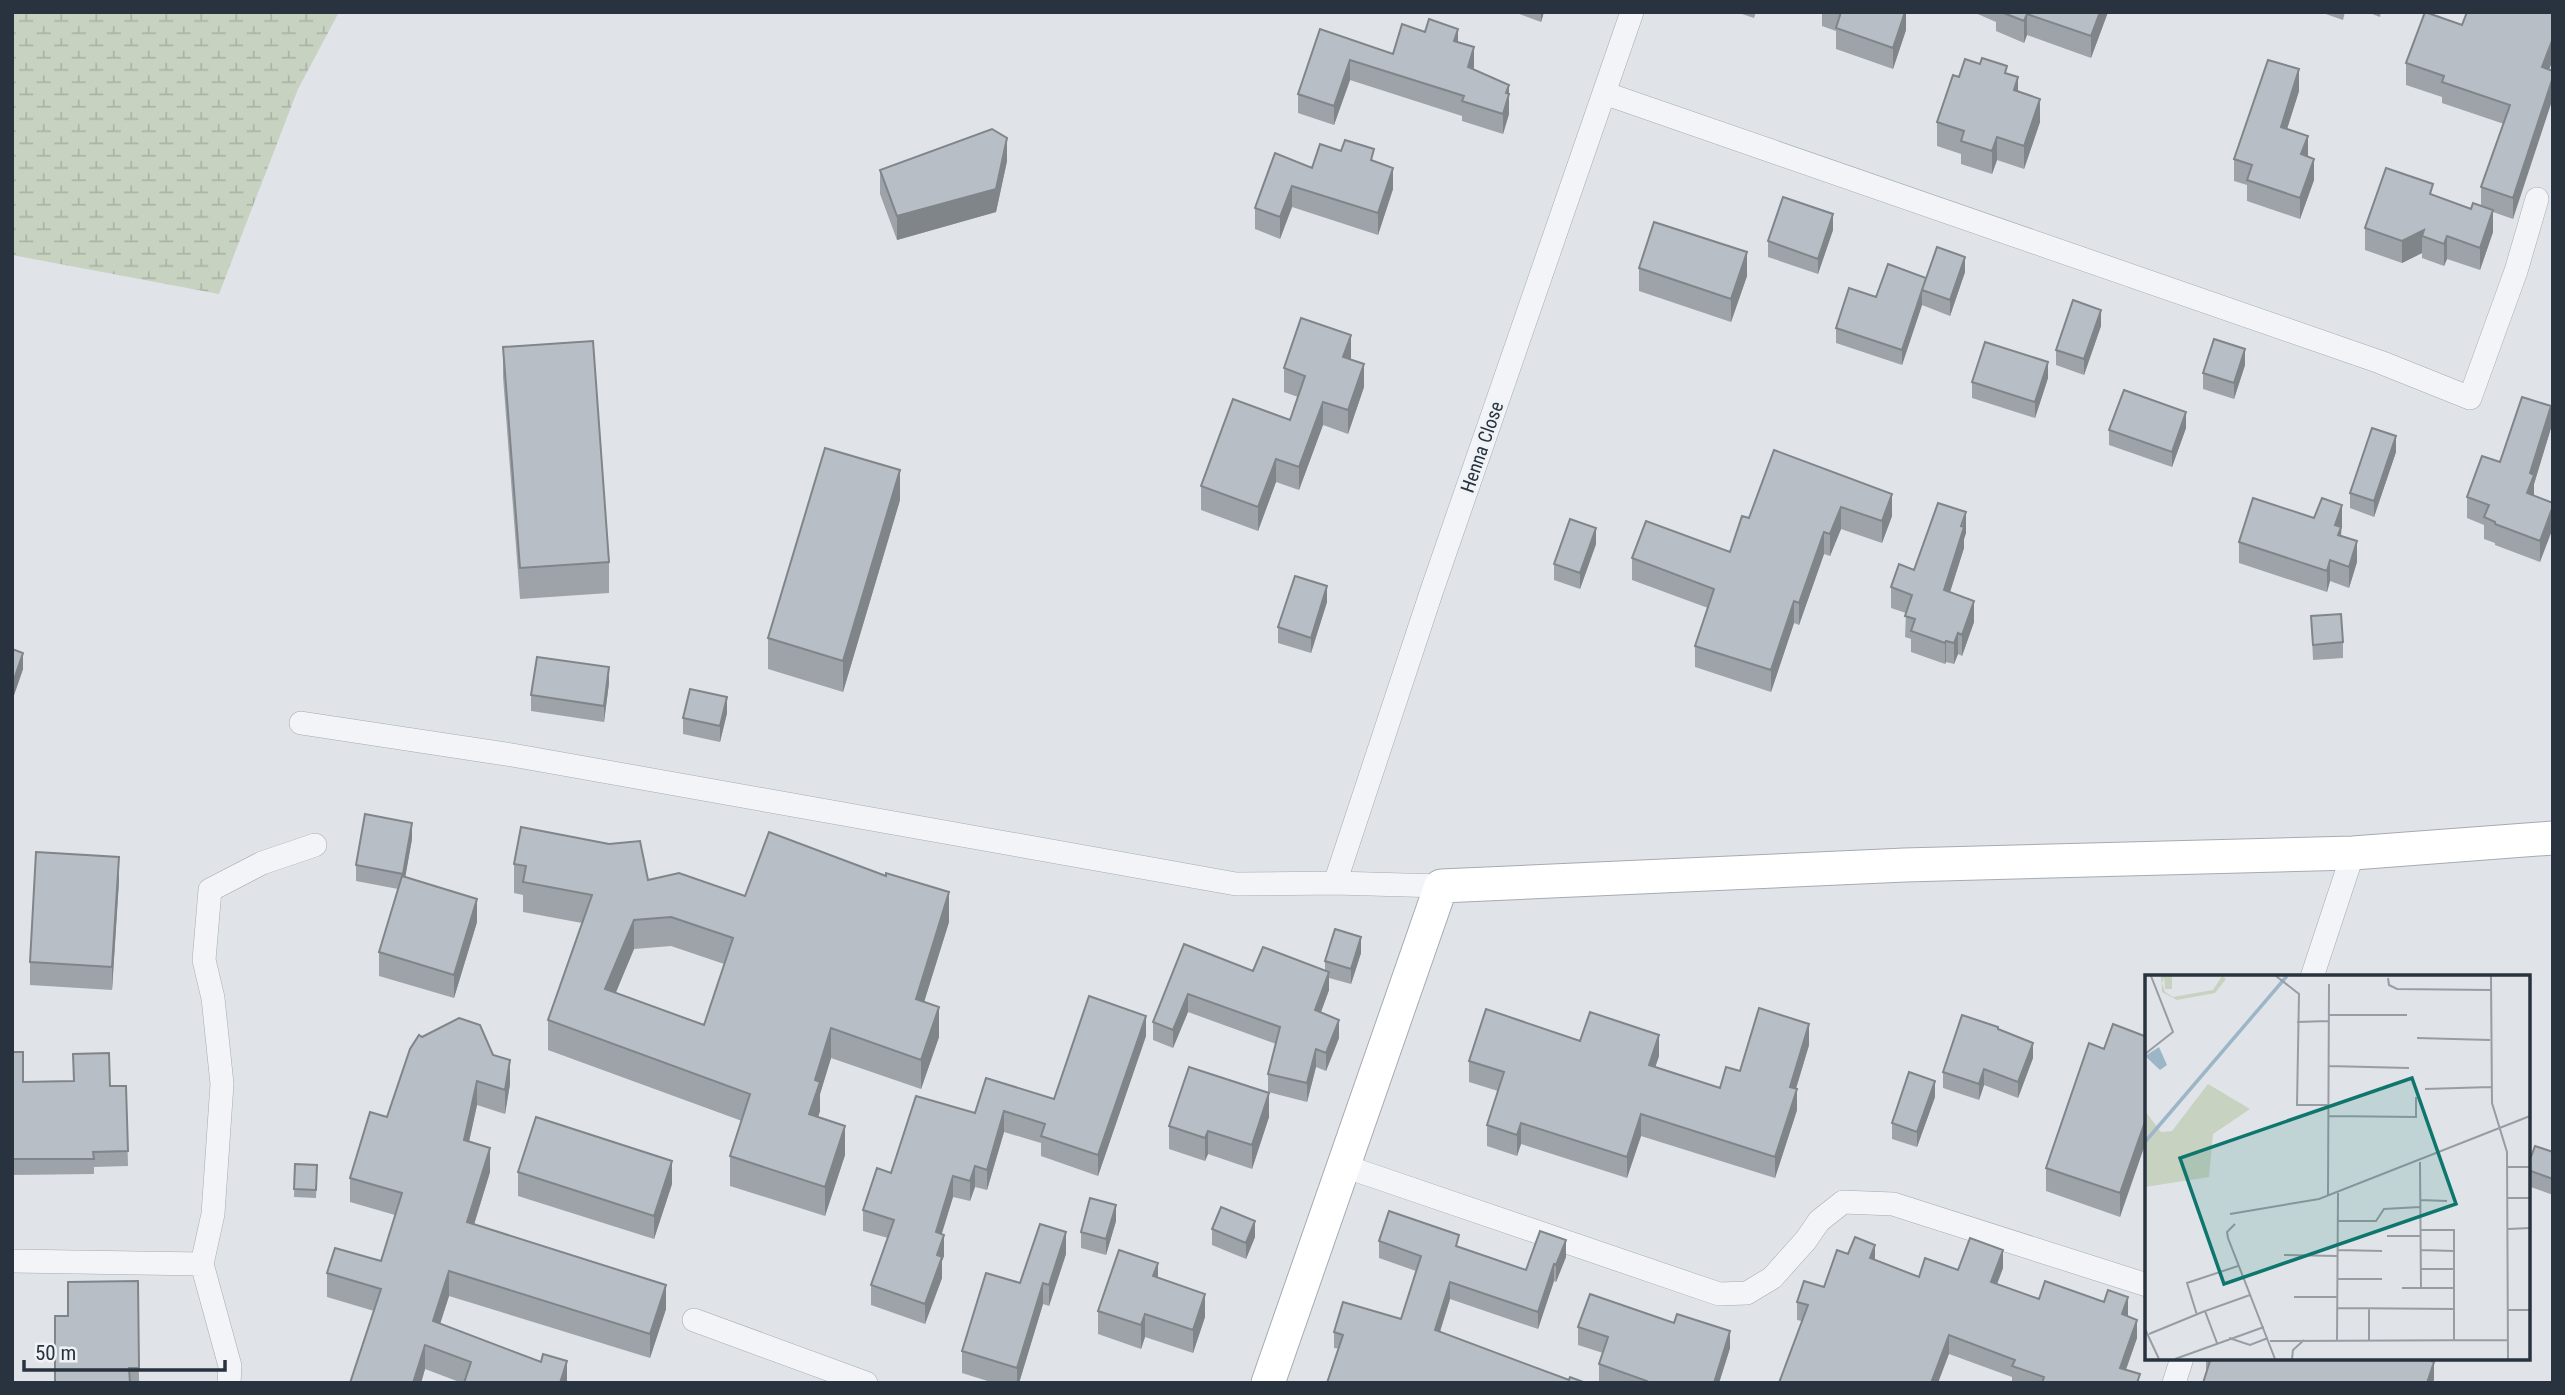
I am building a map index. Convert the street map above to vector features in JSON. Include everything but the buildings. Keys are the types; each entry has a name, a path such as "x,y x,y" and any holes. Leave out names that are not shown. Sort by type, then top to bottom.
{"street":[{"name":"Henna Close","path":"1335,883 1432,590 1632,12"},
{"path":"1604,93 2380,362 2470,398 2516,271 2537,199"},
{"path":"301,723 512,755 1236,884 1441,886 1905,865 2353,853 2553,838"},
{"path":"229,1383 230,1366 202,1264 213,1214 222,1084 213,998 204,960 210,890 262,863 315,845"},
{"path":"2313,975 2353,853"},
{"path":"1268,1383 1441,886"},
{"path":"1344,1166 1719,1294 1747,1293 1772,1278 1819,1221 1843,1202 1893,1204 2145,1285"},
{"path":"12,1262 202,1264"},
{"path":"694,1320 866,1383"},
{"path":"2174,1383 2181,1360"}],"green space":[{"path":"12,12 339,12 298,89 219,294 12,255"}]}
